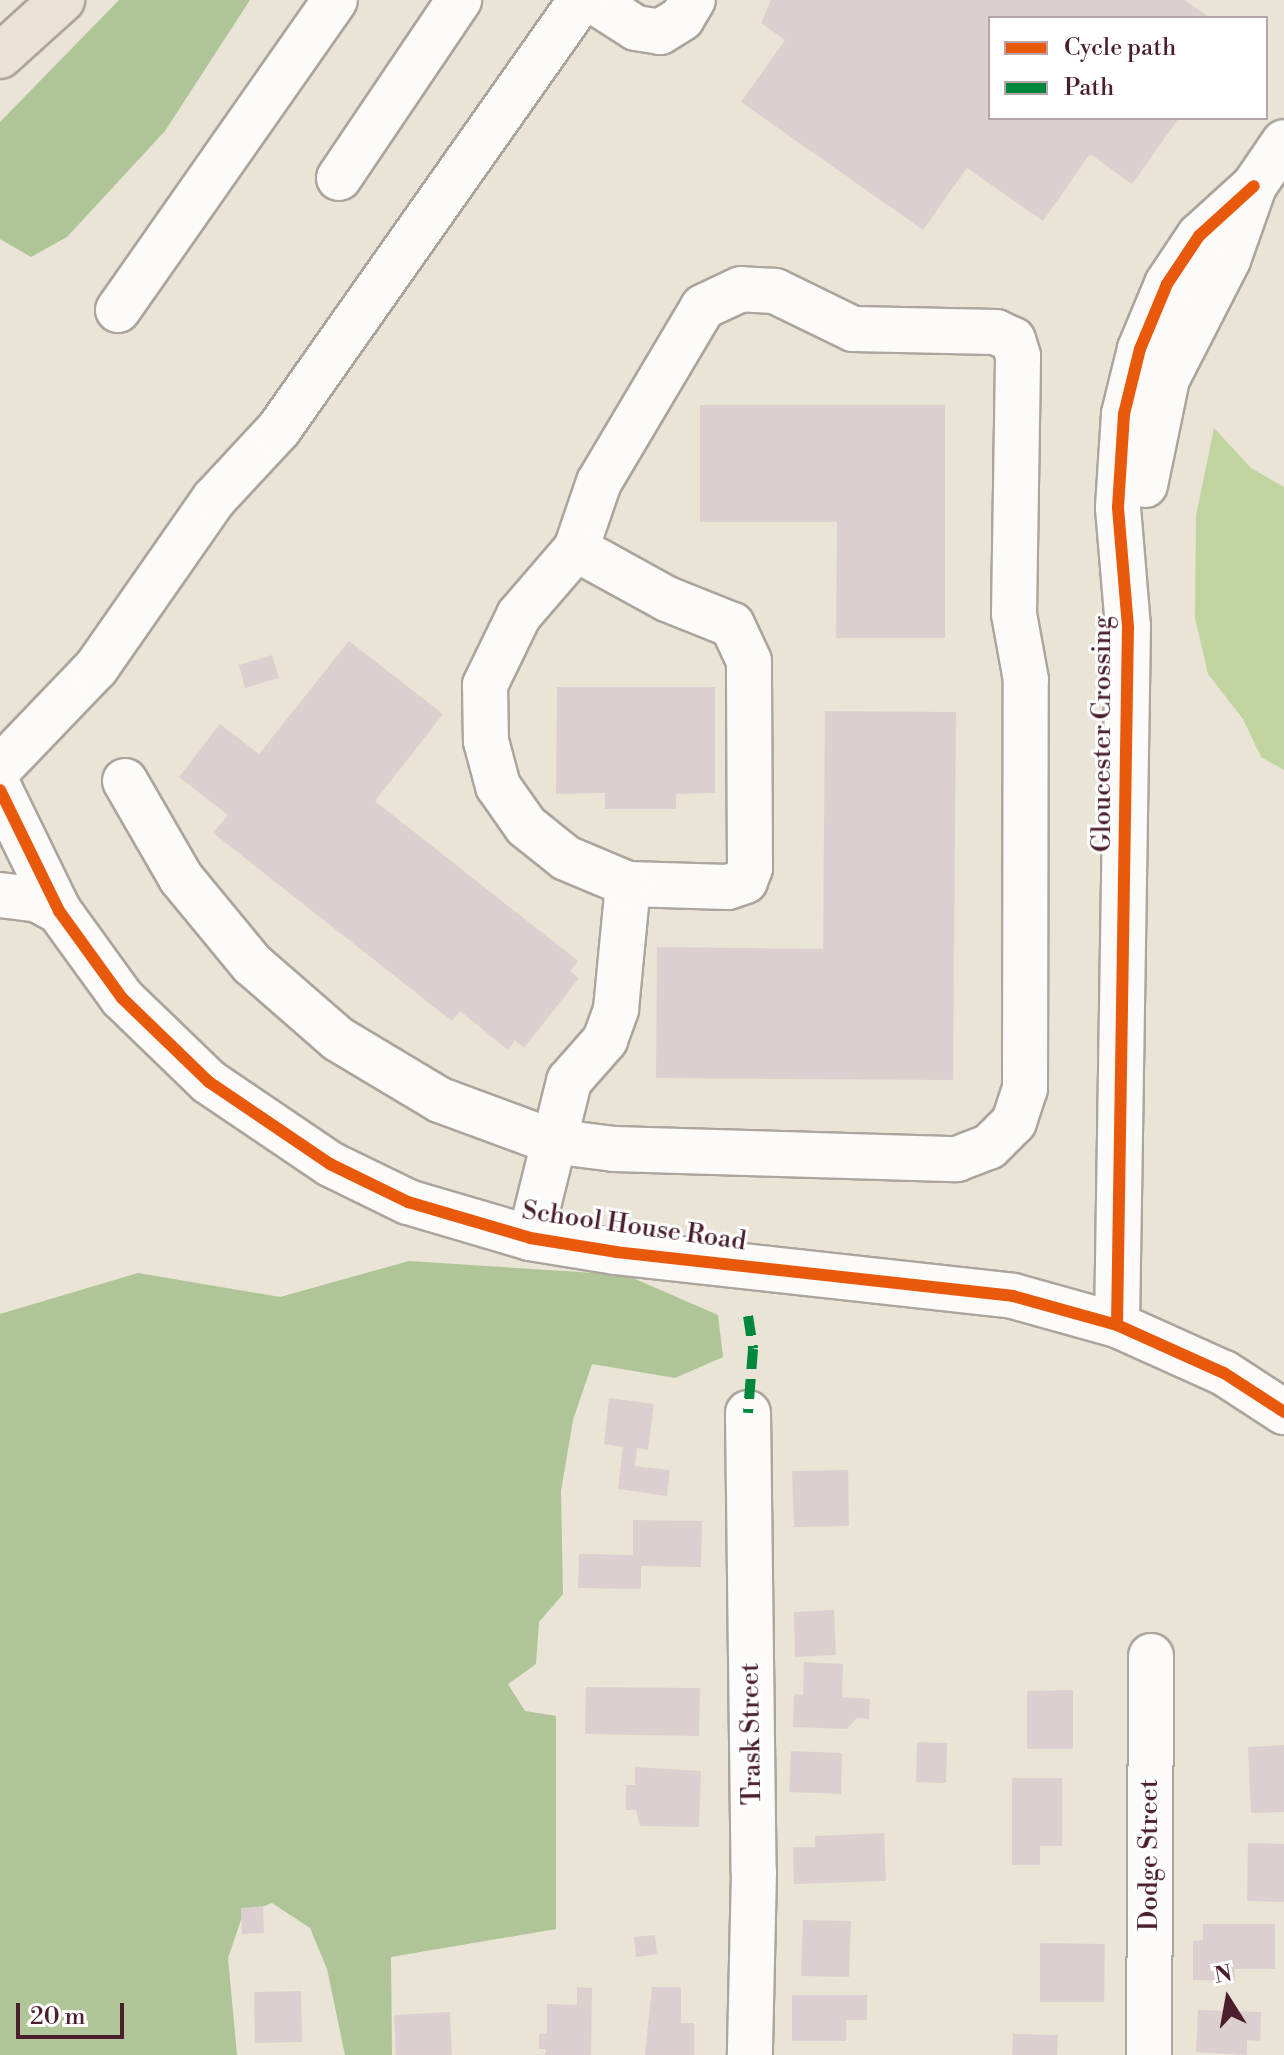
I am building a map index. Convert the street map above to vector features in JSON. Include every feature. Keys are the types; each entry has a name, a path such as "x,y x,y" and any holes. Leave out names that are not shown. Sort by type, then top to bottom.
{"highway":[{"path":"0,56 52,11"}],"street":[{"path":"118,310 335,0"},
{"path":"0,768 96,668 214,499 279,429 581,0"},
{"path":"592,0 636,28 660,32 682,18 693,0"},
{"path":"339,178 449,4"},
{"path":"0,70 52,11"},
{"name":"Gloucester Crossing","path":"1117,1325 1128,627 1118,507 1124,414 1140,349 1167,284 1199,236 1269,196 1284,142"},
{"path":"125,781 151,831 206,911 292,1003 338,1039 440,1100 551,1141 614,1149 957,1159 989,1147 1014,1122 1025,1089 1026,680 1014,614 1018,356 1013,340 996,332 853,329 775,291 741,289 703,307 599,482 576,549 519,615 485,685 486,741 498,786 526,826 566,858 628,884 728,887 745,881 750,868 749,661 732,625 667,599 576,549"},
{"name":"School House Road","path":"0,790 59,911 122,998 209,1082 330,1164 408,1202 530,1238 1013,1296 1117,1325 1224,1373 1284,1412"},
{"path":"530,1238 551,1141 569,1081 605,1040 616,1009 628,884"},
{"path":"0,895 38,900 59,911"},
{"name":"Trask Street","path":"748,1413 754,1872 750,2055"},
{"name":"Dodge Street","path":"1149,2055 1151,1656"}],"green space":[{"path":"119,0 250,0 165,131 67,237 31,257 0,239 0,122"},
{"path":"1214,428 1251,468 1284,487 1284,770 1261,757 1243,719 1208,674 1195,618 1196,516"},
{"path":"409,1261 626,1275 718,1315 723,1357 675,1378 592,1364 573,1420 561,1491 563,1594 539,1622 536,1664 508,1684 525,1711 556,1716 556,1929 391,1957 392,2055 345,2055 327,1969 310,1928 272,1903 243,1914 228,1958 237,2055 0,2055 0,1314 138,1273 280,1297"}],"building":[{"path":"771,0 1185,0 1207,16 988,16 988,120 1178,120 1132,184 1090,154 1043,221 967,168 923,230 741,102 785,40 761,23"},
{"path":"700,405 945,405 945,638 836,638 837,522 700,522"},
{"path":"349,641 443,714 375,801 578,961 570,971 579,978 524,1048 515,1040 508,1050 460,1011 452,1021 213,833 228,815 179,777 220,724 259,754"},
{"path":"272,655 279,678 245,688 239,665"},
{"path":"557,687 715,687 715,793 676,794 676,809 605,809 605,793 556,794"},
{"path":"825,711 956,712 953,1080 656,1078 657,947 823,949"},
{"path":"609,1398 654,1404 648,1450 637,1448 635,1466 670,1470 667,1496 618,1489 623,1447 604,1444"},
{"path":"848,1470 849,1526 794,1527 792,1471"},
{"path":"633,1520 702,1521 701,1567 641,1566 641,1589 578,1588 579,1554 633,1555"},
{"path":"834,1610 836,1655 795,1657 794,1612"},
{"path":"804,1662 843,1664 842,1697 870,1699 869,1719 857,1718 847,1729 793,1727 794,1694 803,1695"},
{"path":"586,1687 700,1688 699,1736 585,1734"},
{"path":"1073,1690 1073,1749 1027,1749 1027,1691"},
{"path":"917,1742 947,1743 946,1783 916,1782"},
{"path":"1284,1745 1284,1812 1251,1813 1248,1747"},
{"path":"791,1751 842,1753 841,1794 789,1792"},
{"path":"635,1767 701,1771 699,1827 640,1826 636,1810 626,1810 626,1785 635,1785"},
{"path":"1012,1778 1062,1778 1062,1846 1040,1846 1040,1865 1012,1865"},
{"path":"884,1833 886,1881 794,1884 793,1847 815,1847 815,1836"},
{"path":"1248,1843 1284,1844 1284,1902 1247,1901"},
{"path":"263,1906 264,1933 242,1934 241,1908"},
{"path":"803,1920 851,1921 849,1977 801,1976"},
{"path":"1203,1924 1275,1924 1275,1969 1235,1969 1235,1981 1193,1980 1193,1941 1203,1940"},
{"path":"655,1935 657,1954 636,1957 634,1937"},
{"path":"1040,1943 1105,1944 1104,2002 1040,2002"},
{"path":"577,1987 592,1988 591,2055 545,2055 546,2049 539,2049 539,2034 547,2034 547,2004 577,2005"},
{"path":"652,1987 681,1987 681,2023 694,2023 694,2055 645,2055"},
{"path":"301,1991 302,2042 255,2043 254,1992"},
{"path":"792,1995 867,1995 867,2020 846,2020 846,2041 792,2041"},
{"path":"1198,2010 1261,2012 1260,2041 1247,2040 1247,2055 1196,2052"},
{"path":"450,2012 452,2055 396,2055 394,2015"},
{"path":"1013,2034 1058,2035 1057,2055 1012,2055"}],"marked path":[{"path":"748,1316 753,1349 748,1413"}],"cycle path":[{"path":"1117,1325 1128,627 1118,507 1124,414 1140,349 1167,284 1199,236 1254,186"},
{"path":"0,790 59,911 122,998 209,1082 330,1164 408,1202 530,1238 616,1252 1013,1296 1117,1325 1224,1373 1284,1412"}]}
